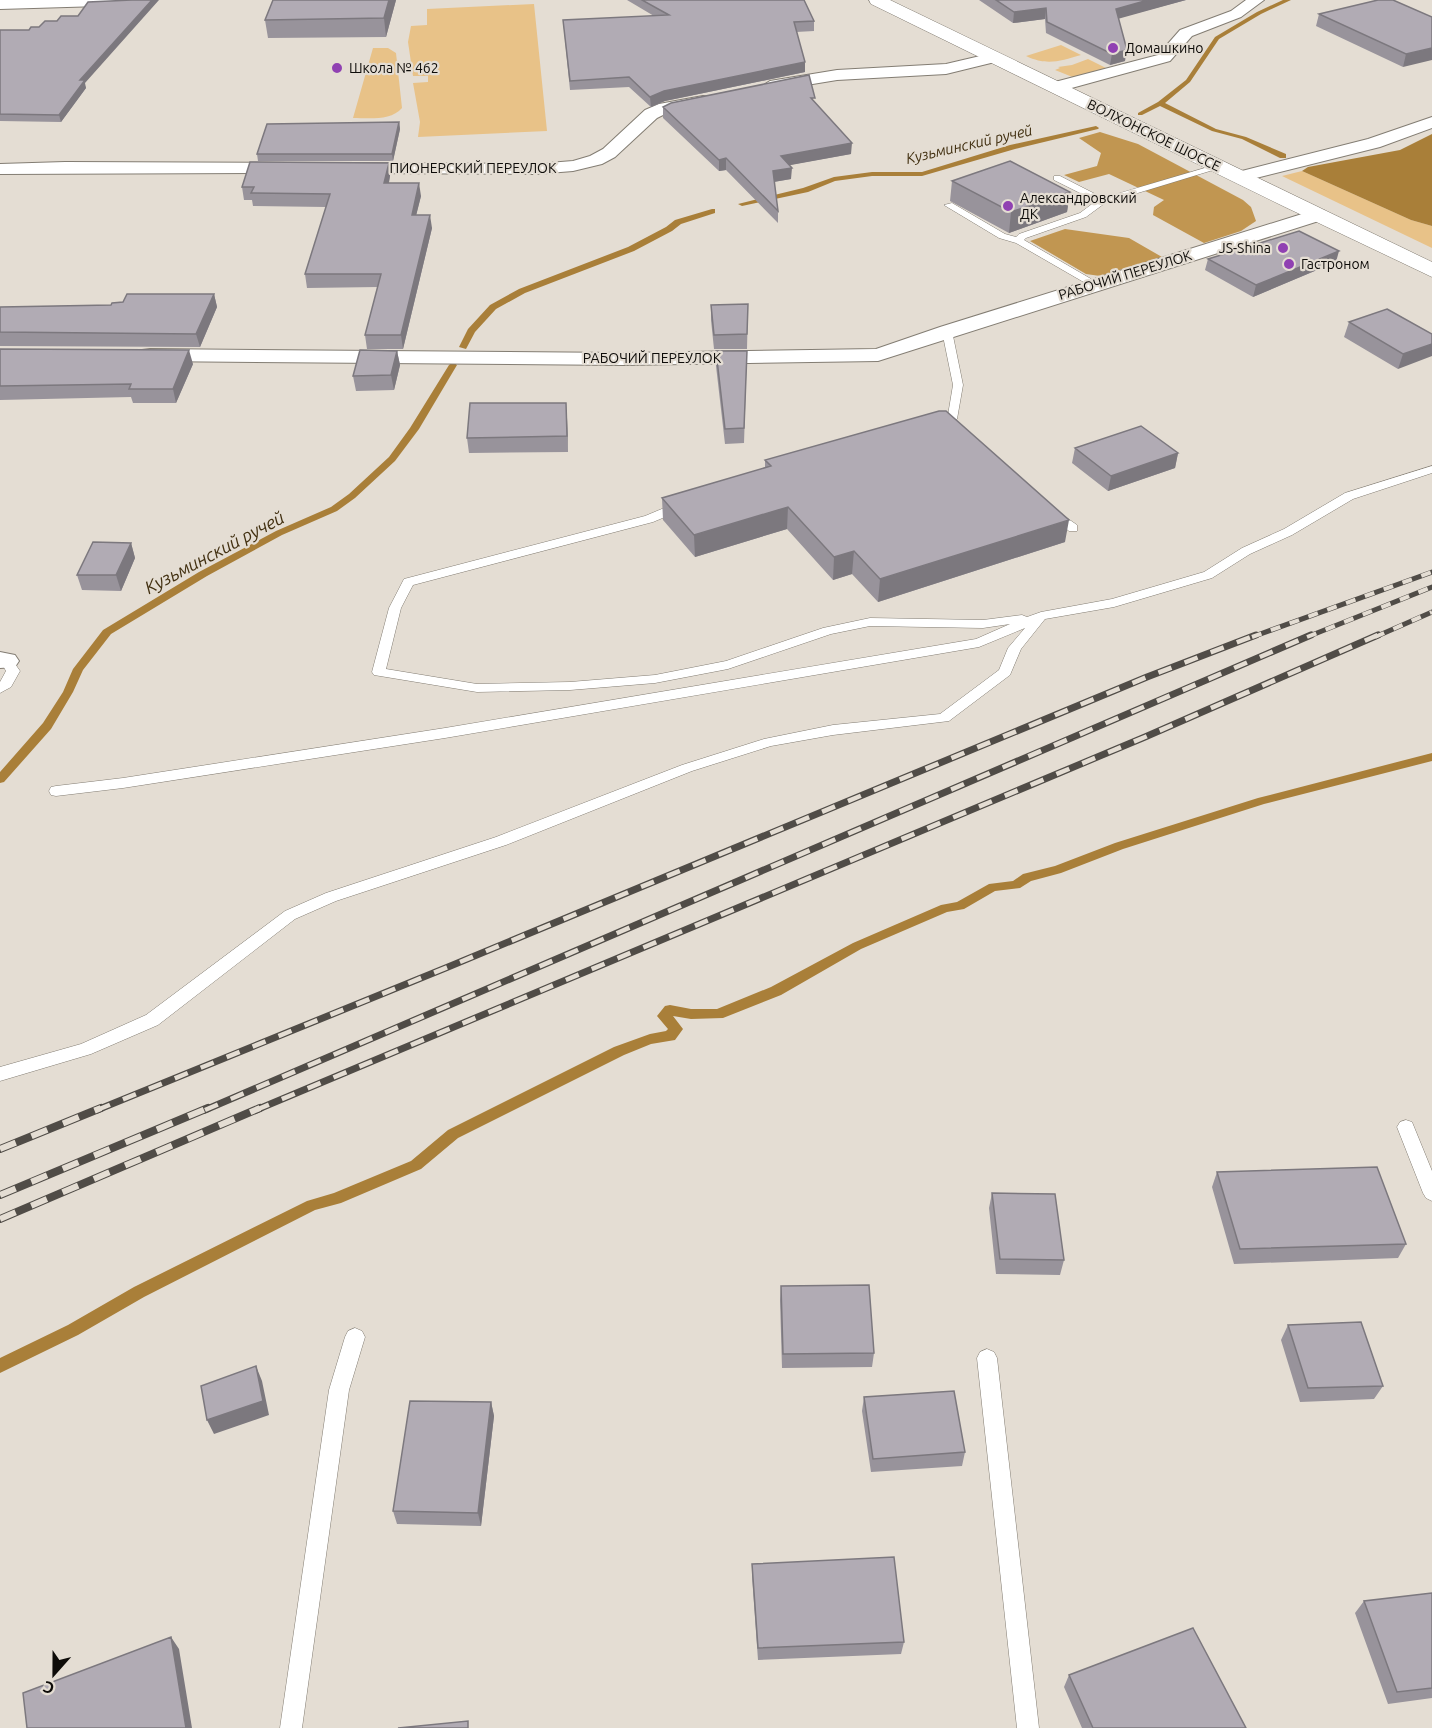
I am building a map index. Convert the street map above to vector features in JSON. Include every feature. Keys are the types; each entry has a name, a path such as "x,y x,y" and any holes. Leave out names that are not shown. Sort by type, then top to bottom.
{"main road":[{"name":"ВОЛХОНСКОЕ ШОССЕ","path":"877,0 1432,270"}],"street":[{"path":"0,4 134,0"},
{"path":"1057,87 1164,58 1186,33 1236,14 1256,0"},
{"path":"756,90 805,79 837,75 946,69 993,58"},
{"name":"ПИОНЕРСКИЙ ПЕРЕУЛОК","path":"332,168 536,169 573,166 596,160 609,153 651,114 665,108 716,99"},
{"path":"1240,177 1374,143 1432,122"},
{"path":"0,169 309,168"},
{"name":"РАБОЧИЙ ПЕРЕУЛОК","path":"134,355 624,359 878,356 947,331 1318,215"}],"lane":[{"path":"1018,241 1022,236 1083,215 1102,201 1218,167"},
{"path":"1057,178 1102,201"},
{"path":"949,205 1002,237 1018,241 1095,285"},
{"path":"918,427 946,426 952,417 958,385 947,331"},
{"path":"690,502 649,519 408,582 395,608 379,672 477,688 570,686 644,680 728,665 828,631 870,622 983,624 1114,603 1208,576 1246,551 1288,532 1349,496 1432,469"},
{"path":"1047,507 1073,528"},
{"path":"56,791 123,783 469,729 979,643 1041,616"},
{"path":"0,1074 85,1049 152,1020 290,915 331,897 501,840 687,768 769,742 833,730 944,718 1005,672 1015,648 1041,616"},
{"path":"0,689 6,684 13,670 3,660"},
{"path":"1406,1127 1432,1193"},
{"path":"291,1728 339,1390 355,1337"},
{"path":"987,1358 1028,1728"}],"shaded area":[{"path":"534,4 547,131 418,137 420,122 413,83 428,82 428,76 413,76 408,42 411,26 427,25 427,9"},
{"path":"1061,45 1081,55 1047,62 1026,56"},
{"path":"373,48 388,48 396,53 402,108 386,117 353,118"},
{"path":"1088,59 1108,69 1075,78 1055,70 1060,68 1058,67"},
{"path":"1100,132 1138,144 1243,200 1251,207 1256,221 1241,231 1204,243 1153,215 1154,207 1164,200 1109,174 1079,182 1064,175 1097,166 1101,153 1079,138"},
{"path":"1432,134 1432,226 1411,220 1302,171 1308,167 1400,150"},
{"path":"1302,171 1411,220 1432,226 1432,248 1282,176"},
{"path":"1065,229 1129,238 1162,257 1100,276 1086,274 1030,241"}],"building":[{"path":"152,0 80,80 85,80 59,115 0,114 0,30 29,30 31,27 39,27 45,21 57,21 61,16 78,16 88,2"},
{"path":"273,0 389,0 384,18 265,20"},
{"path":"642,0 804,0 814,21 794,22 805,62 664,91 650,97 629,77 570,81 563,20 669,15"},
{"path":"996,0 1148,0 1116,9 1127,50 1112,54 1047,22 1046,8 1014,12"},
{"path":"1378,0 1393,0 1432,17 1432,48 1406,54 1319,14"},
{"path":"809,75 815,98 811,98 852,143 781,156 792,168 773,171 778,211 726,158 719,160 663,107 671,103"},
{"path":"399,122 392,154 257,154 267,124"},
{"path":"1010,161 1070,192 1011,212 952,181"},
{"path":"250,162 389,163 384,183 419,183 412,215 430,215 401,335 365,335 381,274 305,274 330,194 251,193 254,187 242,187"},
{"path":"1299,231 1339,251 1256,285 1208,259"},
{"path":"127,294 214,294 196,334 0,332 0,307 111,305 123,302"},
{"path":"748,304 747,334 714,335 711,305"},
{"path":"1387,309 1432,334 1432,344 1403,354 1349,322"},
{"path":"0,349 189,350 173,389 129,389 131,384 0,386"},
{"path":"360,350 397,351 391,375 353,376"},
{"path":"716,351 747,351 744,428 725,429"},
{"path":"470,403 566,403 567,436 467,438"},
{"path":"939,411 946,411 1069,520 880,579 854,551 834,557 788,507 694,535 662,498 771,466 765,460"},
{"path":"1141,426 1178,453 1111,476 1075,448"},
{"path":"93,542 131,543 116,575 77,575"},
{"path":"1377,1167 1406,1244 1240,1249 1217,1172"},
{"path":"992,1193 1055,1194 1064,1260 1000,1259"},
{"path":"869,1285 874,1353 783,1354 781,1286"},
{"path":"1361,1322 1383,1386 1308,1388 1288,1325"},
{"path":"256,1366 263,1401 207,1420 201,1386"},
{"path":"954,1391 965,1452 873,1459 864,1397"},
{"path":"410,1401 491,1402 478,1513 393,1511"},
{"path":"894,1557 904,1642 758,1648 752,1564"},
{"path":"1432,1593 1432,1688 1397,1692 1364,1601"},
{"path":"1193,1628 1246,1728 1093,1728 1069,1675"},
{"path":"171,1637 186,1728 27,1728 23,1693"},
{"path":"468,1721 468,1728 398,1728"}],"waterway":[{"name":"Кузьминский ручей","path":"1160,103 1188,81 1217,38 1259,13 1288,0"},
{"name":"Кузьминский ручей","path":"1140,114 1160,103"},
{"path":"1160,103 1214,130 1244,138 1283,156"},
{"name":"Кузьминский ручей","path":"742,204 805,190 834,179 872,174 922,174 1013,147 1096,128"},
{"name":"Кузьминский ручей","path":"463,347 471,331 493,307 522,291 631,249 678,222 712,211"},
{"name":"Кузьминский ручей","path":"0,779 47,726 68,692 78,669 107,632 203,574 279,533 334,509 352,496 392,459 414,429 453,365"},
{"path":"0,1366 73,1330 139,1292 312,1205 336,1199 416,1165 453,1134 619,1051 650,1039 670,1036 676,1029 664,1016 670,1010 691,1014 718,1014 776,991 857,946 945,908 960,906 993,887 1016,885 1027,877 1057,870 1119,846 1262,801 1432,757"}],"railway":[{"path":"1252,637 1432,572"},
{"path":"1307,637 1432,587"},
{"path":"1375,637 1432,612"},
{"path":"97,1110 1147,677 1256,635"},
{"path":"205,1110 1311,635"},
{"path":"256,1110 1145,737 1378,635"},
{"path":"0,1149 101,1108"},
{"path":"0,1195 208,1108"},
{"path":"0,1219 260,1108"}],"place":[{"name":"Домашкино","path":"1113,48"},
{"name":"Школа № 462","path":"337,68"},
{"name":"Александровский ДК","path":"1008,206"},
{"name":"JS-Shina","path":"1283,248"},
{"name":"Гастроном","path":"1289,264"}]}
